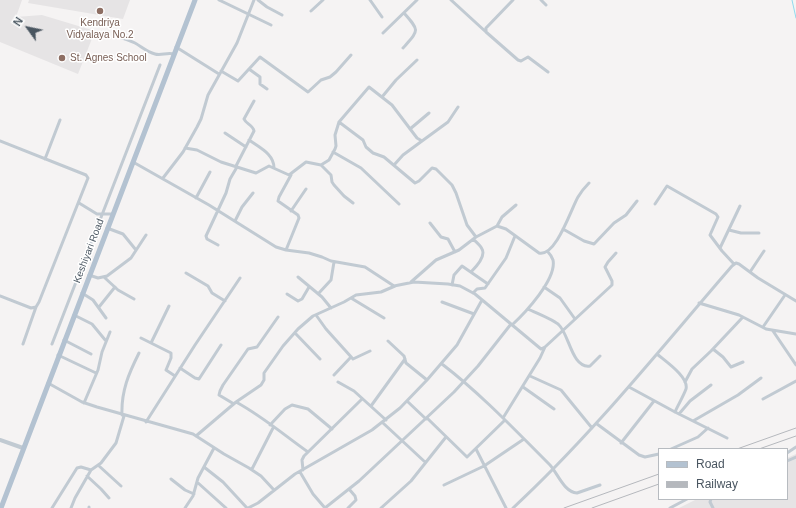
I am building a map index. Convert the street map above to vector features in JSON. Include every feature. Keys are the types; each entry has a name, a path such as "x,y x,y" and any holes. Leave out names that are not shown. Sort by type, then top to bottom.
{"main road":[{"name":"Keshiyari Road","path":"1,508 22,448 195,0"}],"street":[{"path":"219,0 272,26"},
{"path":"163,178 185,148 201,119 208,95 237,43 254,0"},
{"path":"258,0 267,7 282,14"},
{"path":"311,11 323,0"},
{"path":"370,0 382,17"},
{"path":"383,33 417,0"},
{"path":"451,0 518,60 521,61 528,57 548,72"},
{"path":"486,32 486,28 513,0"},
{"path":"541,0 546,5"},
{"path":"403,48 414,36 416,31 415,27 404,13"},
{"path":"114,35 155,54 174,54"},
{"path":"176,47 219,74"},
{"path":"221,71 238,81 260,57 308,92 321,80 330,77 336,72 351,55"},
{"path":"382,97 396,80 417,60"},
{"path":"52,344 160,65"},
{"path":"248,69 260,77 260,84 267,89"},
{"path":"321,165 329,160 336,146 335,135 339,122 367,88 370,88 382,97 395,109 410,129 422,141"},
{"path":"218,244 207,239 206,236 226,193 230,179 254,129 245,122 244,119 254,101"},
{"path":"394,165 403,155 448,122 458,107"},
{"path":"410,129 429,113"},
{"path":"45,159 60,120"},
{"path":"339,122 363,140 366,147 373,153 384,157 415,183 434,167 452,185 456,191 467,225 483,253 481,259 471,272"},
{"path":"225,133 246,147"},
{"path":"249,140 270,156 274,161 274,168"},
{"path":"0,142 88,176 88,182 36,307 23,344"},
{"path":"185,148 197,150 221,162 256,173 267,166 290,175"},
{"path":"333,152 361,168 399,204"},
{"path":"133,162 163,178 276,246 286,250 309,253 325,258 329,261 365,267 396,286"},
{"path":"286,250 299,220 298,215 280,203 278,199 290,175 300,165 306,162 321,165 331,175 334,185 353,203"},
{"path":"196,198 210,172"},
{"path":"497,226 502,227 539,253 544,254 548,252 563,229 578,198 589,183"},
{"path":"655,204 667,186 716,214 718,217 710,235 734,264 739,264 796,301"},
{"path":"291,211 306,189"},
{"path":"235,221 242,207 253,193"},
{"path":"563,229 584,241 594,244 614,223 626,215 637,201"},
{"path":"79,203 97,214 113,214"},
{"path":"411,282 431,263 455,252 475,238 497,226 502,217 516,205"},
{"path":"720,248 740,206"},
{"path":"430,223 442,237 448,239 455,252"},
{"path":"107,228 123,234 136,250"},
{"path":"729,230 741,233 759,234"},
{"path":"89,275 98,278 105,278 129,259 146,235"},
{"path":"474,293 477,288 484,289 488,284 506,258 515,236"},
{"path":"750,272 764,251"},
{"path":"362,398 308,452 302,460 301,471 312,494 325,508 349,489 402,441 464,381 511,325 528,309 544,287 550,274 553,259 548,252"},
{"path":"408,401 467,457 504,419 542,356 545,347 612,285 612,281 605,267 616,252"},
{"path":"318,294 331,280 334,262"},
{"path":"512,508 597,424 734,264"},
{"path":"452,285 454,275 461,266 488,284"},
{"path":"186,273 208,286 212,293 225,300"},
{"path":"298,277 318,294 331,308"},
{"path":"105,278 115,287 134,299"},
{"path":"146,422 240,278"},
{"path":"196,436 235,403 261,385 264,380 263,375 267,369 283,346 304,323 316,315 361,294 386,291 396,286 411,282 460,286 474,293 539,348 542,349 545,347"},
{"path":"99,307 115,287"},
{"path":"287,294 298,301 302,299 309,287"},
{"path":"544,287 560,298 575,319"},
{"path":"82,293 93,300 106,318"},
{"path":"763,328 785,294"},
{"path":"0,296 31,308 36,307"},
{"path":"351,298 384,318"},
{"path":"204,467 223,482 247,508 255,506 274,490 301,471 372,430 408,401 442,364 460,341 482,300"},
{"path":"442,302 474,314"},
{"path":"700,303 743,317 763,328 796,334"},
{"path":"151,343 169,306"},
{"path":"528,309 558,324 563,330 575,358 585,366 590,366 600,356"},
{"path":"74,315 92,324 106,341"},
{"path":"316,315 326,329 351,357 354,359 370,351"},
{"path":"278,317 257,347 248,349 223,385 219,395 256,413 308,452"},
{"path":"675,412 685,390 685,382 692,368 713,349 743,317"},
{"path":"773,331 796,365"},
{"path":"84,403 110,332"},
{"path":"295,333 320,359"},
{"path":"141,338 171,353 171,358 166,370 175,376"},
{"path":"64,340 91,354"},
{"path":"388,341 405,358 406,363 427,380"},
{"path":"180,368 199,379 221,345"},
{"path":"713,349 732,367 743,362"},
{"path":"71,508 91,470 98,465 116,443 123,415 122,407 126,381 139,353"},
{"path":"657,354 676,370 685,382"},
{"path":"58,355 96,373"},
{"path":"334,375 351,357"},
{"path":"370,406 405,358"},
{"path":"442,364 464,381 504,419 553,468 566,488 574,493 579,493 600,485"},
{"path":"530,376 561,390 592,428"},
{"path":"693,421 738,395 761,378"},
{"path":"763,399 796,381"},
{"path":"338,382 362,398 386,420"},
{"path":"48,383 84,403 196,436 214,448 252,469 274,490"},
{"path":"679,414 690,401 711,385"},
{"path":"523,386 554,408"},
{"path":"629,387 727,438"},
{"path":"621,442 654,401"},
{"path":"252,469 272,426 285,409 292,405 308,409 332,429"},
{"path":"382,423 425,462"},
{"path":"597,424 642,457 658,454"},
{"path":"673,448 698,437 708,428"},
{"path":"381,508 411,481 446,437"},
{"path":"444,485 484,466 524,439"},
{"path":"0,440 22,448"},
{"path":"185,508 194,494 197,482 214,448"},
{"path":"476,449 506,508"},
{"path":"98,465 121,486"},
{"path":"52,508 77,468 81,467 91,470"},
{"path":"87,476 109,498"},
{"path":"171,478 185,490 194,494"},
{"path":"197,482 226,508"},
{"path":"348,508 356,500 355,496 349,489"},
{"path":"670,508 685,500"}],"shaded area":[{"name":"St. Agnes School","path":"0,0 22,0 16,17 42,15 95,31 78,74 0,42"},
{"name":"Kendriya Vidyalaya No.2","path":"29,0 130,0 123,19 28,3"},
{"path":"796,454 796,508 679,508 695,500 788,500 788,458"}],"waterway":[{"path":"792,0 796,18"}],"railway":[{"path":"740,448 796,428"},
{"path":"762,448 796,436"},
{"path":"564,508 658,474"},
{"path":"592,508 658,484"}],"place":[{"name":"Kendriya Vidyalaya No.2","path":"100,11"},
{"name":"St. Agnes School","path":"62,58"}]}
